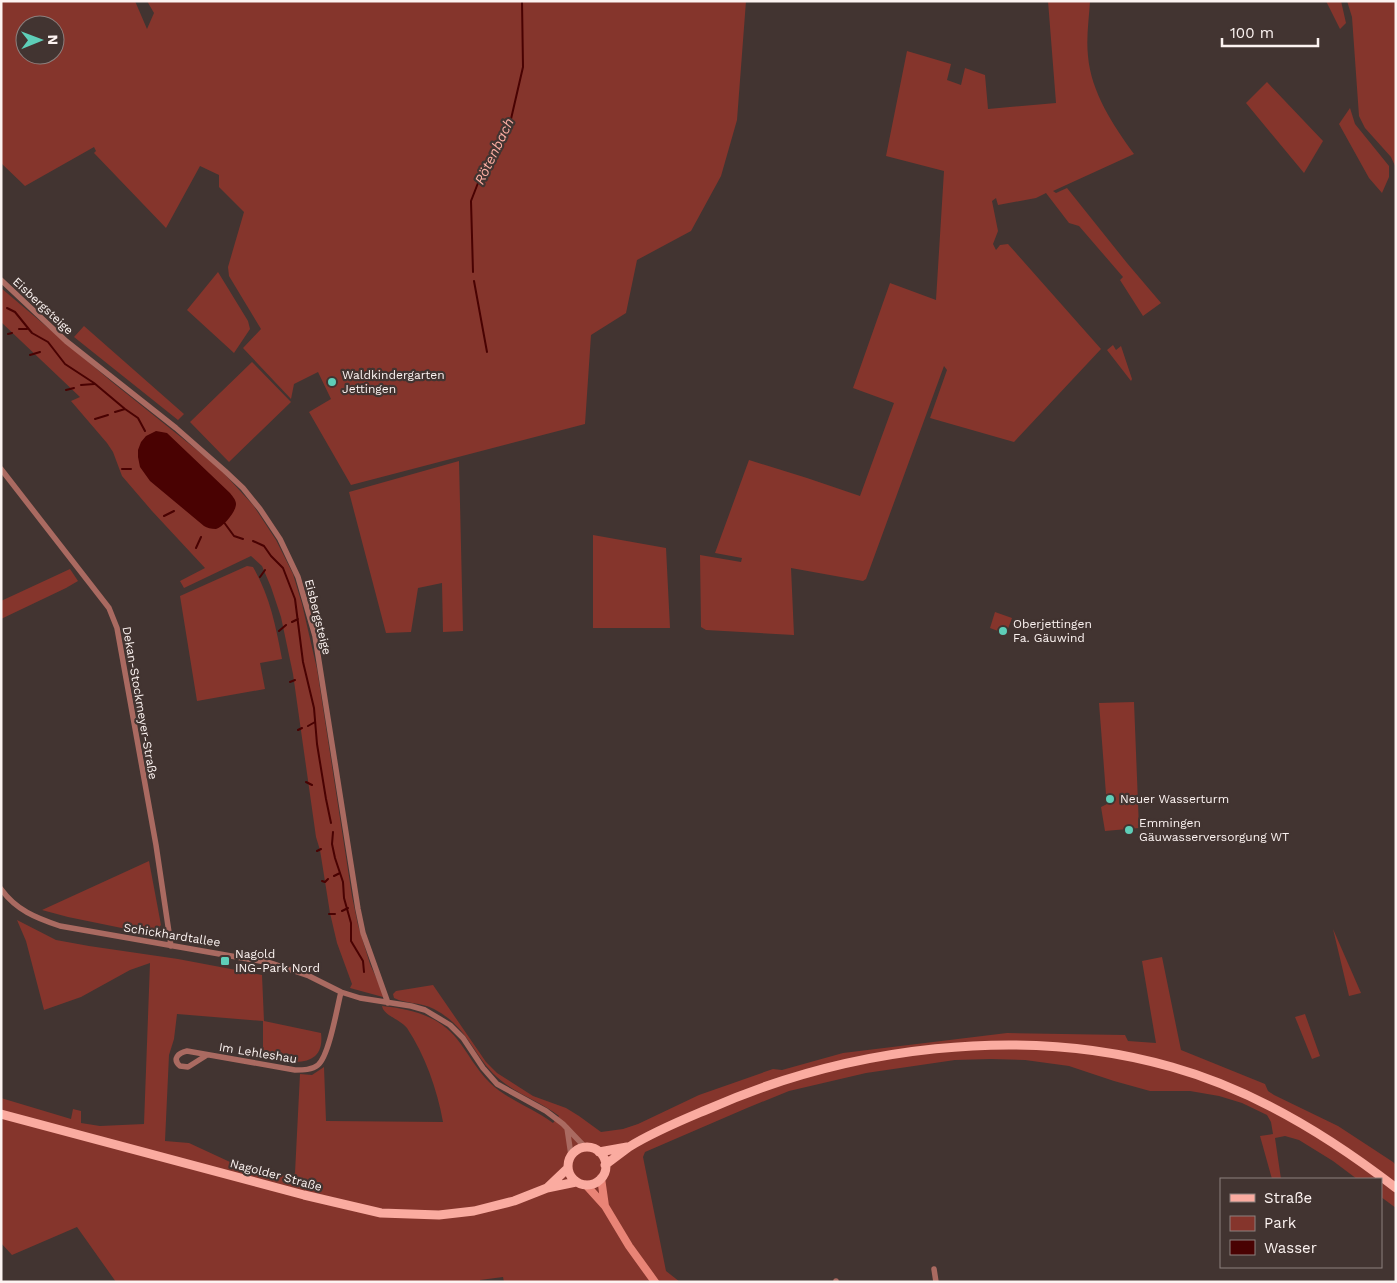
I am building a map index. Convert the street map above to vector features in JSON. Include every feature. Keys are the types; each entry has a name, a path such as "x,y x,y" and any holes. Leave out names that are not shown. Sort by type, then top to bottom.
{"main road":[{"path":"606,1165 599,1152 585,1147 571,1155 568,1168 576,1182 586,1185 597,1182 601,1178 606,1165 630,1147 677,1122 727,1100 784,1079 829,1067 920,1050 985,1046 1041,1046 1104,1052 1162,1064 1212,1080 1256,1100 1335,1144 1396,1188"},
{"name":"Nagolder Straße","path":"1,1114 349,1206 381,1212 457,1214 496,1206 547,1188 576,1182"},
{"path":"599,1152 630,1147"},
{"name":"Nagolder Straße","path":"547,1188 568,1168"}],"street":[{"name":"Eisbergsteige","path":"1,280 66,341 176,428 225,471 243,488 280,539 298,577 315,636 358,909 363,933 388,1003"},
{"name":"Dekan-Stockmeyer-Straße","path":"1,470 109,608 114,618 156,844 171,946"},
{"name":"Schickhardtallee","path":"1,889 21,910 60,926 271,963 309,976 341,992 360,998 424,1010 450,1024 463,1038 483,1068 497,1084 546,1111 567,1128 585,1147"},
{"name":"Im Lehleshau","path":"207,1055 188,1067 180,1066 176,1060 180,1052 187,1051 295,1070 312,1068 319,1064 328,1047 341,992"},
{"path":"567,1128 571,1155"},
{"path":"601,1178 605,1206"},
{"path":"586,1185 605,1206 629,1246 655,1282"},
{"path":"934,1270 936,1282"}],"green space":[{"path":"1,1 135,1 147,29 154,13 147,1 746,1 737,120 721,176 691,231 637,260 626,313 591,335 585,424 351,485 309,412 331,399 318,372 294,384 291,399 243,348 261,329 229,276 228,267 244,212 219,187 219,175 200,166 166,228 94,153 96,151 94,147 25,186 1,163"},
{"path":"1048,1 1090,1 1087,49 1093,82 1104,108 1134,154 1053,191 1056,193 1067,188 1161,303 1143,316 1120,280 1123,277 1079,226 1069,223 1046,193 1036,198 998,205 996,198 992,201 998,231 993,244 996,250 1000,245 1008,244 1101,349 1014,442 930,418 947,370 944,366 866,579 863,581 791,568 794,635 706,630 701,627 700,555 741,562 742,558 715,553 749,460 860,496 894,403 853,388 890,283 936,300 944,171 886,156 907,51 951,64 947,80 961,85 965,68 985,75 988,109 1056,103"},
{"path":"1326,1 1341,1 1346,23 1340,29"},
{"path":"1347,1 1396,1 1396,168 1391,157 1365,128 1359,116 1352,17"},
{"path":"1267,82 1323,141 1304,173 1246,103"},
{"path":"1350,108 1355,124 1389,166 1389,177 1382,193 1369,178 1339,124"},
{"path":"218,272 248,321 250,329 234,353 187,310"},
{"path":"1,288 112,382 219,468 253,505 276,540 293,574 302,604 317,669 352,896 358,925 370,964 384,995 383,997 350,988 352,984 337,943 316,837 293,674 281,617 262,566 251,556 184,588 180,581 205,568 122,476 113,452 107,443 71,401 80,397 1,322"},
{"path":"84,326 184,414 178,420 74,337"},
{"path":"1113,345 1116,350 1121,346 1132,379 1131,381 1107,350"},
{"path":"252,362 291,402 229,462 190,422"},
{"path":"459,461 463,631 443,632 442,583 418,588 411,632 386,633 349,492"},
{"path":"593,535 666,548 670,628 593,628"},
{"path":"247,566 253,567 264,589 275,623 282,659 260,663 265,689 197,701 180,596"},
{"path":"70,569 78,581 1,619 1,601"},
{"path":"995,612 1012,618 1006,634 990,628"},
{"path":"1134,702 1139,828 1105,831 1101,807 1113,804 1116,799 1113,794 1106,794 1099,703"},
{"path":"149,861 161,925 156,931 146,933 42,910"},
{"path":"17,920 56,940 178,959 262,975 264,1021 321,1033 320,1048 314,1057 308,1060 288,1062 285,1059 263,1055 263,1021 177,1014 174,1039 169,1055 165,1141 189,1143 230,1162 292,1177 295,1173 300,1074 312,1075 324,1067 326,1121 443,1122 434,1085 419,1049 407,1028 389,1015 382,1006 413,1011 441,1024 457,1039 480,1072 496,1088 553,1123 559,1116 497,1077 481,1059 462,1032 445,1016 429,1007 394,998 393,994 396,991 433,985 486,1062 497,1073 533,1096 566,1108 601,1132 623,1129 638,1124 699,1095 773,1069 782,1070 843,1053 1007,1033 1125,1035 1128,1041 1156,1043 1142,961 1162,957 1181,1050 1265,1084 1268,1091 1274,1095 1338,1126 1393,1162 1396,1165 1396,1208 1382,1198 1382,1178 1356,1178 1299,1140 1285,1136 1275,1138 1281,1178 1272,1178 1260,1136 1273,1134 1271,1122 1267,1115 1242,1103 1219,1096 1190,1091 1150,1091 1069,1066 1025,1060 955,1060 866,1073 789,1091 645,1152 643,1157 666,1271 680,1282 504,1282 503,1277 480,1280 480,1282 116,1282 77,1227 12,1255 1,1243 1,1098 71,1119 73,1109 81,1111 81,1123 100,1126 144,1124 150,963 130,970 81,997 44,1010 26,941"},
{"path":"1333,929 1361,993 1349,996"},
{"path":"1305,1014 1320,1056 1312,1059 1295,1017"}],"water":[{"path":"156,431 167,433 234,498 236,504 234,511 229,519 219,528 212,529 204,526 150,481 140,467 138,450 141,442 146,436"}],"waterway":[{"name":"Rötenbach","path":"473,272 471,201 485,165 511,119 523,67 522,1"},
{"name":"Rötenbach","path":"474,281 487,352"},
{"path":"7,308 15,312 32,333 48,342 65,364 94,383 138,418 145,431"},
{"path":"19,329 27,329"},
{"path":"8,334 12,333"},
{"path":"30,355 40,352"},
{"path":"81,385 94,384"},
{"path":"66,390 74,388"},
{"path":"115,412 125,409"},
{"path":"95,419 108,415"},
{"path":"122,469 131,469"},
{"path":"164,516 174,511"},
{"path":"223,521 234,536 243,539"},
{"path":"196,548 201,537"},
{"path":"253,541 264,546 283,568 295,599 303,662 314,708 317,744 331,823"},
{"path":"260,577 265,570"},
{"path":"292,622 298,619"},
{"path":"279,631 286,625"},
{"path":"290,682 295,680"},
{"path":"308,726 315,722"},
{"path":"298,730 302,728"},
{"path":"306,782 312,785"},
{"path":"333,832 332,844 343,882 344,898 351,923 351,941 363,961 364,972"},
{"path":"317,851 321,849"},
{"path":"334,876 340,873"},
{"path":"322,881 325,882 328,879"},
{"path":"342,911 348,908"},
{"path":"329,914 335,914"}],"place":[{"name":"Waldkindergarten Jettingen","path":"332,382"},
{"name":"Oberjettingen Fa. Gäuwind","path":"1003,631"},
{"name":"Neuer Wasserturm","path":"1110,799"},
{"name":"Emmingen Gäuwasserversorgung WT","path":"1129,830"},
{"name":"Nagold ING-Park Nord","path":"225,961"}]}
